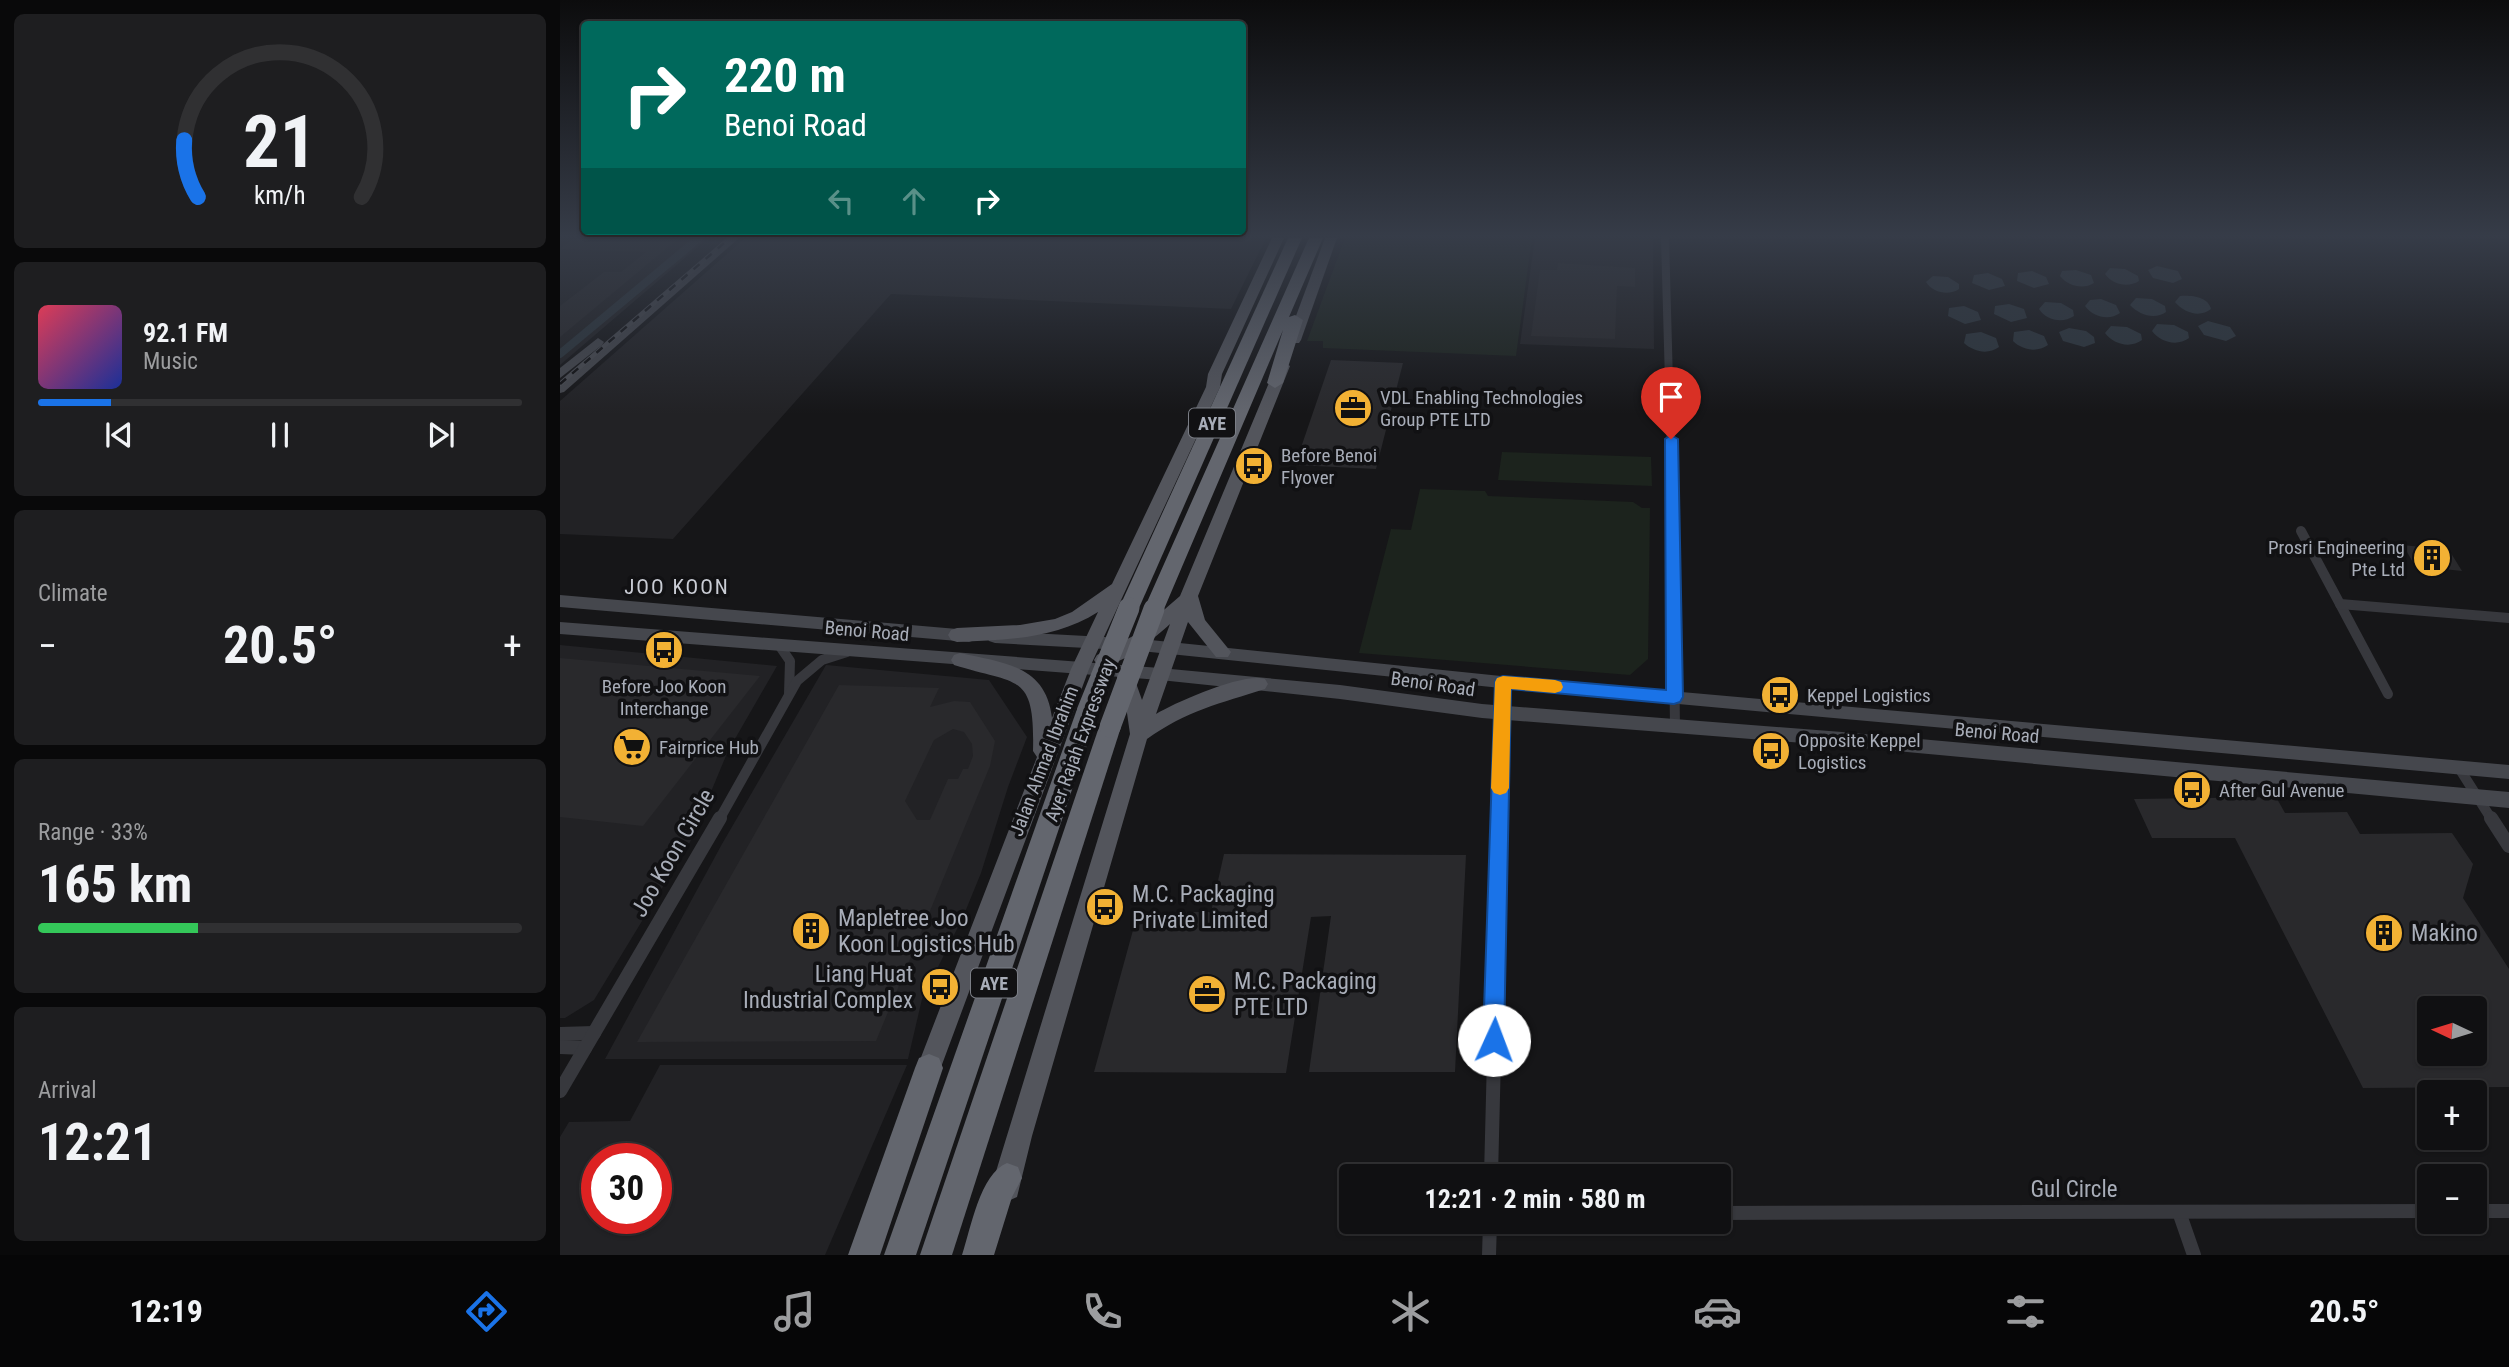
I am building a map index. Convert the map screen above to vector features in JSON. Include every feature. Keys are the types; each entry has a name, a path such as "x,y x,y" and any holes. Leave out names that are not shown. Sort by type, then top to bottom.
{"highway":[{"path":"1213,387 1253,297"},
{"name":"Ayer Rajah Expressway","path":"936,1255 1120,604 1267,297"},
{"name":"Ayer Rajah Expressway","path":"900,1255 1087,715 1154,609 1290,297"},
{"path":"1275,383 1303,297"},
{"path":"864,1255 902,1153 929,1068"},
{"path":"978,1255 999,1189 1007,1178"}],"main road":[{"path":"560,374 651,297"},
{"path":"560,389 667,297"},
{"path":"990,1255 1008,1187 1007,1178 1139,735 1189,596 1310,297"},
{"name":"Jalan Ahmad Ibrahim","path":"848,1255 929,1068 1042,765 1087,715 1116,656 1119,581 1213,387"},
{"path":"957,635 1029,632 1066,624 1098,605 1119,581"},
{"path":"1116,656 1164,621 1189,596"},
{"path":"1189,596 1198,622 1222,652"},
{"name":"Benoi Road","path":"560,601 957,635 1116,656 1160,674 1502,713 1842,739 2509,800"},
{"path":"1120,604 1111,616 1116,656 1135,706 1139,735"},
{"name":"Benoi Road","path":"560,628 960,660 1116,656 1171,646 1503,682 2509,772"},
{"path":"960,660 1014,673 1035,687 1042,702 1044,717 1042,765"},
{"path":"1139,735 1183,706 1219,692 1259,684"}],"street":[{"path":"1667,297 1675,727"},
{"path":"2301,531 2388,694"},
{"path":"2340,604 2509,618"},
{"name":"Joo Koon Circle","path":"779,645 789,653 789,694"},
{"name":"Joo Koon Circle","path":"560,1091 714,830 797,681 814,665 833,655 850,651"},
{"path":"1491,1164 1503,682"},
{"path":"2459,768 2509,846"},
{"path":"560,1034 594,1033"},
{"path":"560,1047 585,1048"},
{"name":"Gul Circle","path":"1731,1213 2417,1211"},
{"path":"2487,1211 2509,1211"},
{"path":"2179,1212 2194,1255"},
{"path":"1489,1255 1490,1234"}],"shaded area":[{"path":"560,297 640,297 560,365"},
{"path":"679,297 889,297 673,539 560,534 560,401"},
{"path":"949,297 1237,297 1231,309"},
{"path":"1323,297 1524,297 1516,356 1323,348 1323,341 1307,341"},
{"path":"1527,297 1654,297 1654,349 1520,344"},
{"path":"2180,297 2194,297 2203,299 2211,309 2197,314 2187,311 2175,302"},
{"path":"2136,298 2152,299 2165,306 2166,312 2157,316 2142,314 2130,305"},
{"path":"2101,299 2116,305 2120,313 2101,317 2085,306 2090,300"},
{"path":"2045,302 2061,303 2073,310 2074,316 2064,320 2050,318 2039,309"},
{"path":"2009,304 2024,309 2027,318 2011,322 1994,314 1995,306"},
{"path":"1964,306 1978,312 1981,320 1965,324 1948,316 1949,308"},
{"path":"2208,321 2230,327 2236,336 2226,341 2204,335 2198,326"},
{"path":"2157,324 2174,325 2188,332 2189,338 2174,343 2164,340 2152,331"},
{"path":"2111,326 2127,327 2141,334 2142,340 2127,345 2117,342 2105,333"},
{"path":"2069,328 2086,331 2094,337 2095,343 2084,347 2063,341 2059,332"},
{"path":"2029,330 2044,336 2048,345 2030,349 2013,341 2014,332"},
{"path":"1981,332 1996,338 1999,347 1981,351 1964,343 1966,334"},
{"path":"1502,452 1651,457 1652,486 1498,480"},
{"path":"1420,489 1485,491 1488,496 1633,502 1642,508 1650,508 1648,659 1630,675 1359,653 1391,529 1411,530"},
{"path":"560,645 777,666 728,751 690,842 594,1000 565,1018 560,1018"},
{"name":"Mapletree Joo Koon Logistics Hub","path":"826,665 989,680 1027,737 981,873 963,917 922,999 908,1059 605,1059 722,844"},
{"path":"660,1065 907,1065 825,1255 560,1255 560,1137 569,1122 630,1121"}],"building":[{"path":"572,297 609,297 560,337 560,306"},
{"path":"1536,297 1617,297 1615,339 1531,336"},
{"name":"VDL Enabling Technologies Group PTE LTD","path":"1331,360 1403,363 1376,469 1295,465"},
{"name":"Prosri Engineering Pte Ltd","path":"2403,545 2449,550 2462,571 2415,566"},
{"name":"Fairprice Hub","path":"560,658 760,676 643,826 560,817"},
{"name":"Mapletree Joo Koon Logistics Hub","path":"839,685 939,688 930,707 954,701 970,702 995,741 990,766 876,1041 637,1042","holes":["953,729 964,732 972,744 973,756 968,769 963,769 958,779 948,779 930,820 917,820 905,801 934,740"]},
{"name":"Makino","path":"2276,797 2285,813 2347,812 2360,834 2452,833 2473,864 2463,898 2509,969 2509,1087 2487,1087 2487,1080 2417,1080 2417,1088 2363,1088 2235,838 2152,838 2134,799"},
{"name":"M.C. Packaging PTE LTD","path":"1224,854 1466,855 1455,1072 1309,1072 1331,916 1311,917 1286,1073 1094,1072 1138,912 1211,912"}],"waterway":[{"path":"560,354 629,297"}],"railway":[{"path":"560,384 662,297"}],"slow traffic":[{"path":"1500,788 1503,682 1555,687"}],"place":[{"name":"VDL Enabling Technologies Group PTE LTD","path":"1353,408"},
{"name":"Before Benoi Flyover","path":"1254,466"},
{"name":"Prosri Engineering Pte Ltd","path":"2432,558"},
{"name":"Before Joo Koon Interchange","path":"664,650"},
{"name":"Keppel Logistics","path":"1780,695"},
{"name":"Fairprice Hub","path":"632,747"},
{"name":"Opposite Keppel Logistics","path":"1771,751"},
{"name":"After Gul Avenue","path":"2192,790"},
{"name":"M.C. Packaging Private Limited","path":"1105,907"},
{"name":"Mapletree Joo Koon Logistics Hub","path":"811,931"},
{"name":"Makino","path":"2384,933"},
{"name":"Liang Huat Industrial Complex","path":"940,987"},
{"name":"M.C. Packaging PTE LTD","path":"1207,994"}],"district":[{"name":"JOO KOON","path":"677,587"}],"route":[{"path":"1494,1040 1503,682 1674,697 1671,439"}]}
